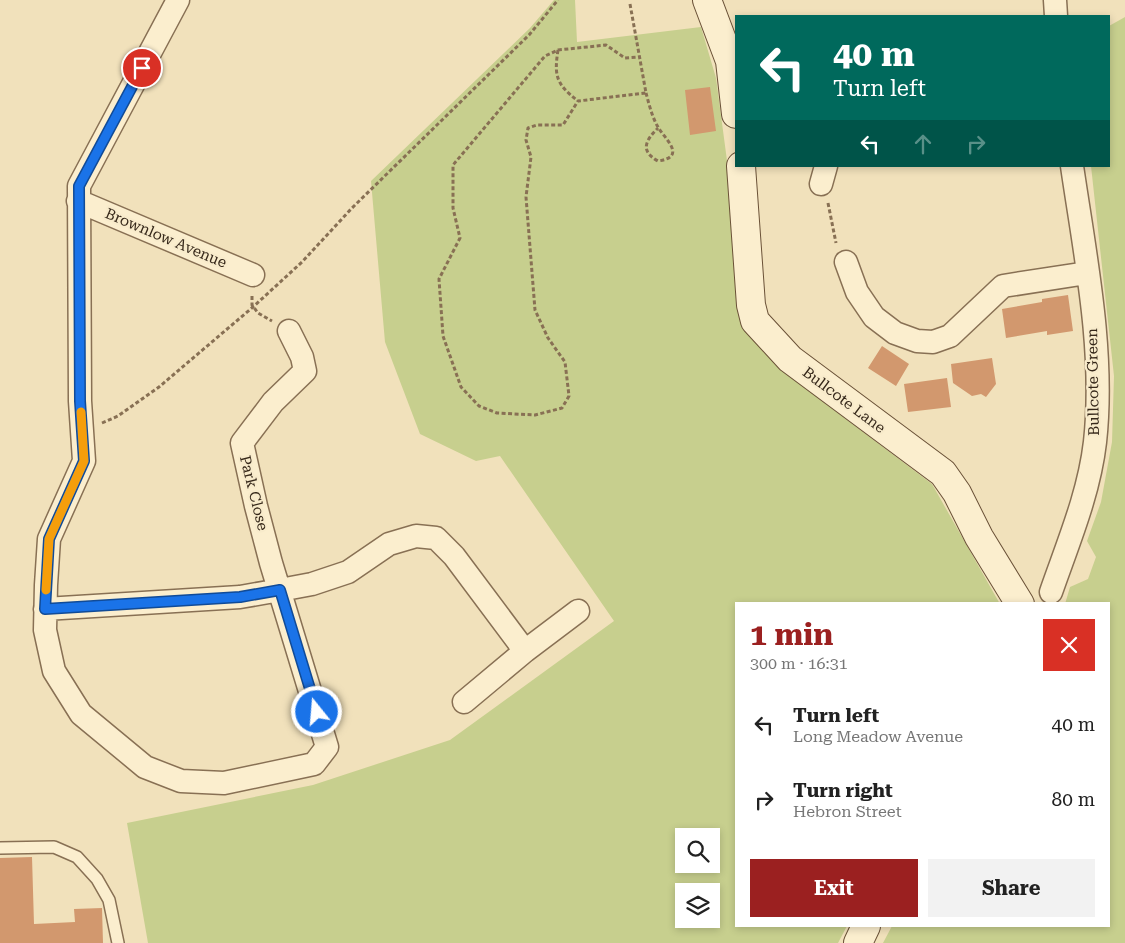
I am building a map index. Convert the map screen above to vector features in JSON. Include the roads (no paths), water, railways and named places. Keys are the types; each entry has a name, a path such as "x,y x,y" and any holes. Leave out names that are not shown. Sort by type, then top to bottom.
{"street":[{"path":"178,0 79,186 84,461 49,539 45,630 54,671 81,714 145,767 181,781 224,782 314,764 327,747 280,590"},
{"path":"707,0 730,61 735,105"},
{"path":"1056,0 1056,15"},
{"name":"Bullcote Lane","path":"741,167 751,305 756,321 790,359 943,473 957,492 979,537 1019,602"},
{"name":"Bullcote Green","path":"1051,592 1077,518 1094,443 1096,357 1087,273 1072,167"},
{"name":"Brownlow Avenue","path":"78,201 253,275"},
{"path":"846,262 857,292 874,317 895,333 917,341 933,342 950,336 1003,286 1087,273"},
{"name":"Park Close","path":"280,590 256,506 242,443 273,402 305,371 302,357 289,331"},
{"path":"45,609 240,597 312,584 348,572 390,544 416,536 436,538 454,556 525,651"},
{"path":"464,702 525,651 578,612"},
{"path":"858,943 866,927"}],"lane":[{"path":"0,848 54,847 77,857 97,880 109,900 118,943"}]}
